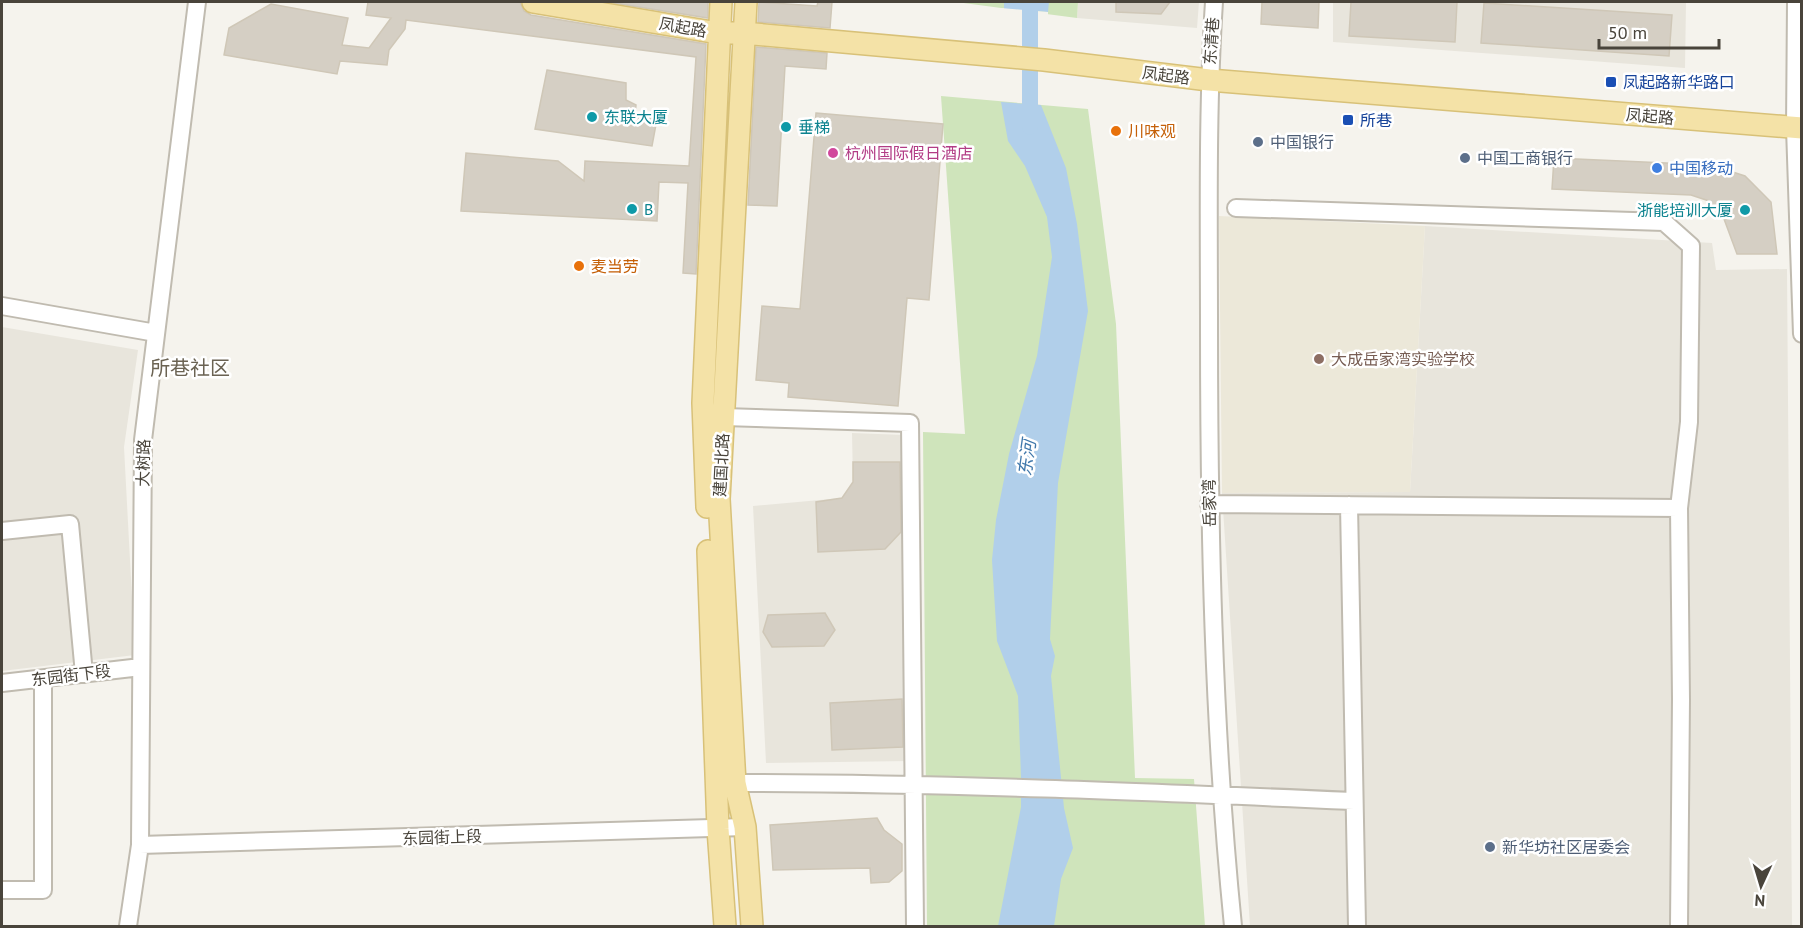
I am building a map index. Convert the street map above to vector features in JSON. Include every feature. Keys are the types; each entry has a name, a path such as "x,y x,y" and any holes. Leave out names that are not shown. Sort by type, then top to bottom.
{"main road":[{"name":"凤起路","path":"533,2 718,33 743,33 1044,60 1209,80 1798,128"},
{"name":"建国北路","path":"721,2 703,403 718,829 725,927"},
{"name":"建国北路","path":"746,2 719,499 735,783 745,827 752,927"}],"street":[{"name":"大树路","path":"128,927 140,845 143,440 196,2"},
{"name":"东清巷","path":"1209,80 1214,2"},
{"path":"1796,2 1802,334"},
{"name":"岳家湾","path":"1209,80 1209,504 1220,795 1233,927"},
{"path":"1236,208 1664,222 1691,246 1689,422 1679,508 1681,699 1679,927"},
{"path":"2,306 156,333"},
{"path":"724,417 910,423 915,927"},
{"path":"1209,504 1679,508"},
{"path":"1349,505 1357,927"},
{"path":"2,531 70,524 84,674"},
{"name":"东园街下段","path":"2,683 141,667"},
{"path":"2,890 43,890 43,678"},
{"path":"735,783 915,783 1006,790 1354,801"},
{"name":"东园街上段","path":"140,845 745,827"}],"shaded area":[{"path":"1078,2 1199,2 1197,28 1077,18"},
{"path":"1333,2 1686,2 1685,68 1333,42"},
{"name":"大成岳家湾实验学校","path":"1219,216 1425,226 1410,492 1222,493"},
{"path":"1425,226 1712,243 1716,270 1787,269 1792,926 1250,926 1222,493 1410,492"},
{"path":"2,327 138,350 124,447 135,655 2,671"},
{"path":"852,433 904,435 910,761 766,763 753,506 842,498 853,482"}],"green space":[{"path":"956,2 1078,2 1077,18"},
{"path":"941,96 1088,109 1116,324 1135,778 1194,779 1205,926 927,926 923,432 965,434"}],"water":[{"path":"1004,2 1049,2 1048,12 1004,9"},
{"path":"1001,102 1041,105 1066,168 1077,224 1088,311 1058,483 1050,639 1055,656 1051,676 1064,808 1073,848 1061,879 1054,926 998,926 1021,807 1021,777 1018,696 997,641 992,560 996,520 1009,454 1037,356 1052,257 1047,217 1025,166 1008,141"}],"pier":[{"path":"1001,8 1048,12 1048,15 1003,12"}],"building":[{"path":"368,2 520,2 524,11 531,15 706,44 696,274 683,273 688,183 659,182 657,221 461,211 466,153 558,161 584,181 585,161 689,166 696,57 406,20 405,29 389,50 387,65 340,61 337,74 224,55 229,28 271,4 348,18 342,45 369,48 391,18 366,15"},
{"path":"607,2 708,2 708,18"},
{"path":"759,2 817,6 818,2 832,2 830,28 758,22"},
{"path":"1116,2 1170,2 1161,14 1116,12"},
{"path":"1262,2 1319,2 1318,28 1261,24"},
{"path":"1351,2 1457,2 1455,42 1349,36"},
{"path":"1484,3 1672,15 1669,56 1481,43"},
{"path":"756,47 827,53 826,69 785,66 777,206 748,205"},
{"name":"东联大厦","path":"547,70 626,83 626,100 636,105 635,115 657,119 652,146 535,129"},
{"path":"816,113 943,124 929,300 907,298 898,406 788,397 789,383 756,380 762,306 800,309"},
{"name":"浙能培训大厦","path":"1554,158 1711,165 1745,176 1771,202 1777,254 1737,254 1724,219 1709,201 1691,195 1552,189"},
{"path":"853,462 900,462 901,532 885,549 818,552 816,502 842,498 853,482"},
{"path":"825,613 835,630 824,646 772,647 763,632 768,615"},
{"path":"902,699 903,747 832,750 830,703"},
{"path":"877,818 884,830 902,844 902,871 889,882 871,883 870,868 773,870 770,825"}],"waterway":[{"name":"东河","path":"1030,2 1030,127"}],"place":[{"name":"凤起路新华路口","path":"1611,82"},
{"name":"东联大厦","path":"592,117"},
{"name":"所巷","path":"1348,120"},
{"name":"垂梯","path":"786,127"},
{"name":"川味观","path":"1116,131"},
{"name":"中国银行","path":"1258,142"},
{"name":"杭州国际假日酒店","path":"833,153"},
{"name":"中国工商银行","path":"1465,158"},
{"name":"中国移动","path":"1657,168"},
{"name":"B","path":"632,209"},
{"name":"浙能培训大厦","path":"1745,210"},
{"name":"麦当劳","path":"579,266"},
{"name":"大成岳家湾实验学校","path":"1319,359"},
{"name":"新华坊社区居委会","path":"1490,847"}],"district":[{"name":"所巷社区","path":"190,368"}]}
